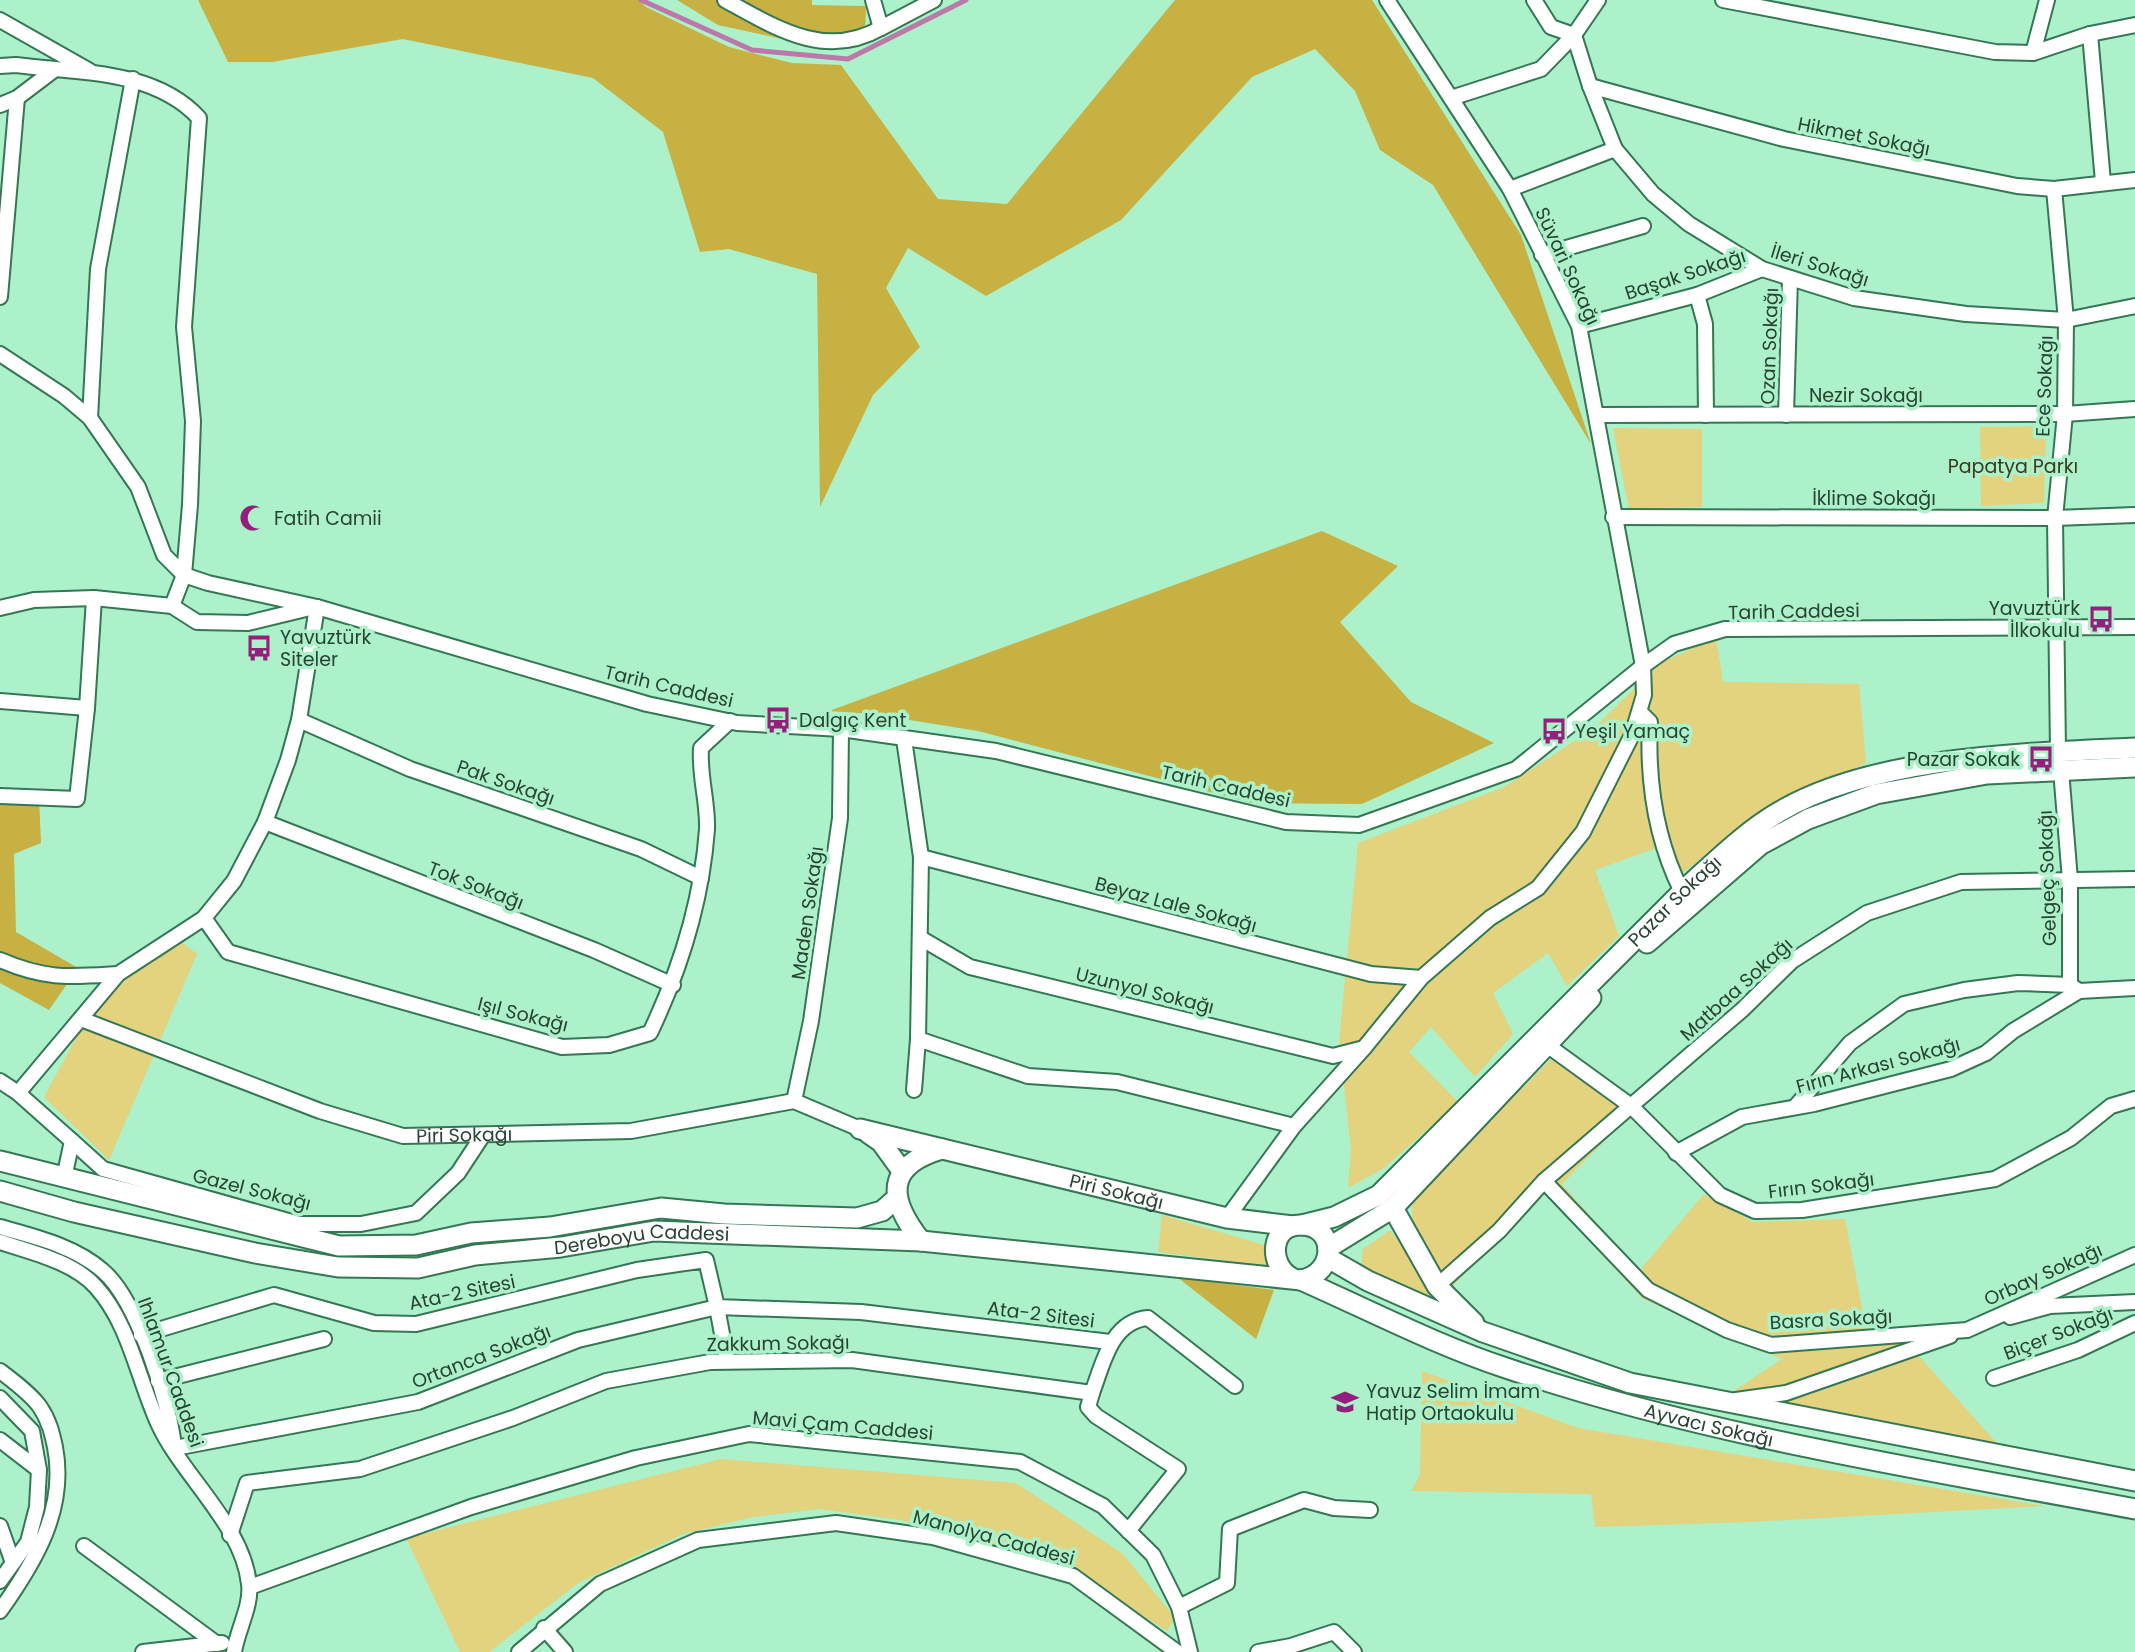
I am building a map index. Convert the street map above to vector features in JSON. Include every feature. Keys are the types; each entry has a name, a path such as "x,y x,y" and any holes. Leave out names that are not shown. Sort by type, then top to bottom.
{"main road":[{"name":"Pazar Sokağı","path":"1328,1253 1393,1208 1625,961 1760,845 1785,830 1876,794 1930,782 2135,748"},
{"name":"Pazar Sokağı","path":"1298,1226 1334,1217 1380,1195 1586,985 1682,892 1734,844 1770,818 1825,791 1924,764 2059,761 2135,767"},
{"name":"Piri Sokağı","path":"860,1129 1227,1218 1298,1226"},
{"path":"860,1129 881,1142 902,1171"},
{"path":"921,1241 901,1212 897,1198 902,1171 912,1159 942,1149"},
{"name":"Dereboyu Caddesi","path":"0,1161 338,1246 416,1245 471,1233 550,1227 661,1208 724,1214 857,1218 882,1211 897,1198"},
{"name":"Dereboyu Caddesi","path":"0,1191 74,1212 242,1250 338,1267 418,1268 475,1255 561,1247 653,1231 921,1241 1297,1279"},
{"path":"1393,1208 1437,1286 1483,1332"},
{"path":"1298,1226 1320,1232 1328,1253 1319,1274 1297,1279 1279,1268 1274,1252 1279,1236 1298,1226"},
{"name":"Ayvacı Sokağı","path":"1328,1253 1368,1281 1483,1332 1630,1382 1720,1402 2135,1481"},
{"name":"Ayvacı Sokağı","path":"1297,1279 1504,1368 1639,1407 1732,1432 2135,1509"}],"street":[{"path":"725,0 774,27 814,40 861,40 934,0"},
{"path":"873,0 881,29"},
{"name":"Süvari Sokağı","path":"1387,0 1510,189 1579,326 1643,666"},
{"path":"1534,0 1551,27 1574,35"},
{"path":"1451,98 1541,69 1574,35 1598,0"},
{"path":"1723,0 1985,51 2033,53 2090,34 2135,25"},
{"path":"2033,53 2047,0"},
{"path":"0,20 97,76"},
{"path":"2090,34 2103,182"},
{"name":"İleri Sokağı","path":"1574,35 1590,86 1615,149 1653,194 1671,209 1762,270 1854,298 1966,314 2066,320 2135,306"},
{"path":"0,66 16,65 133,79 182,100 199,118 184,327 192,421 184,575 172,606 94,598 34,600 0,608"},
{"path":"0,104 17,98 54,70"},
{"path":"90,418 98,268 133,79"},
{"name":"Hikmet Sokağı","path":"1590,86 1784,139 2017,186 2054,189 2135,180"},
{"path":"0,297 17,98"},
{"path":"1510,189 1615,149"},
{"name":"Ece Sokağı","path":"2054,189 2066,320 2065,414 2055,518 2054,629 2059,761"},
{"path":"1542,255 1643,226"},
{"name":"Başak Sokağı","path":"1579,326 1697,295 1762,270"},
{"name":"Ozan Sokağı","path":"1786,415 1790,278"},
{"path":"1697,295 1705,324 1706,415"},
{"path":"0,354 64,396 90,418 138,487 164,555 184,575"},
{"name":"Nezir Sokağı","path":"1597,415 2065,414 2135,408"},
{"name":"İklime Sokağı","path":"1613,517 2055,518 2135,515"},
{"name":"Tarih Caddesi","path":"184,575 208,583 317,607 647,704 730,721 841,729 996,751 1286,822 1359,825 1516,769 1643,666 1674,645 1725,629 2135,627"},
{"path":"0,796 78,799 88,708 94,598"},
{"name":"Tarih Caddesi","path":"172,606 197,622 248,623 317,607"},
{"path":"18,1093 118,974 204,918 234,881 265,822 299,720 317,607"},
{"path":"1227,1218 1294,1126 1364,1048 1421,978 1490,918 1538,888 1583,832 1632,735 1644,695 1643,666"},
{"path":"0,701 88,708"},
{"path":"1640,712 1650,722 1649,777 1657,822 1667,857 1682,892"},
{"name":"Pak Sokağı","path":"299,720 410,769 641,849 701,878"},
{"name":"Işıl Sokağı","path":"204,918 228,951 562,1047 609,1045 650,1032 673,985 701,878 707,826 699,770 701,748 730,721"},
{"name":"Maden Sokağı","path":"794,1101 811,1021 840,818 841,729"},
{"path":"904,739 921,857 922,939 914,1090"},
{"name":"Gelgeç Sokağı","path":"2059,761 2070,880 2074,988"},
{"name":"Tok Sokağı","path":"265,822 594,950 673,985"},
{"name":"Beyaz Lale Sokağı","path":"921,857 1371,975 1421,978"},
{"name":"Matbaa Sokağı","path":"1437,1286 1499,1231 1544,1181 1742,1010 1792,961 1867,913 1961,883 2135,879"},
{"name":"Uzunyol Sokağı","path":"922,939 970,967 1333,1056 1364,1048"},
{"path":"0,960 32,973 63,977 118,974"},
{"path":"1795,1107 1850,1043 1905,1004 1964,990 2018,983 2074,988 2135,988"},
{"name":"Fırın Arkası Sokağı","path":"1676,1153 1742,1117 1795,1107 1951,1069 1986,1053 2074,988"},
{"name":"Piri Sokağı","path":"81,1019 320,1111 402,1136 631,1131 794,1101"},
{"path":"918,1039 1028,1076 1117,1082 1294,1126"},
{"name":"Fırın Sokağı","path":"1547,1045 1631,1106 1720,1195 1755,1211 1802,1210 1995,1179 2071,1138 2112,1106 2135,1098"},
{"name":"Gazel Sokağı","path":"0,1082 18,1093 103,1169 299,1224 361,1224 416,1213 458,1174 483,1135"},
{"path":"794,1101 860,1129"},
{"path":"64,1178 72,1141"},
{"name":"Basra Sokağı","path":"1544,1181 1648,1290 1727,1330 1771,1345 1968,1330"},
{"name":"Ihlamur Caddesi","path":"0,1227 77,1253 104,1271 126,1300 172,1419 175,1448 242,1554 250,1587"},
{"path":"0,1242 39,1255 95,1285 113,1308 159,1425 175,1448"},
{"name":"Orbay Sokağı","path":"1968,1330 2135,1255"},
{"name":"Ata-2 Sitesi","path":"141,1335 274,1295 374,1323 416,1324 637,1270 706,1260 727,1361"},
{"name":"Ayvacı Sokağı","path":"1720,1402 1786,1393 1968,1330 2050,1306 2135,1301"},
{"name":"Ata-2 Sitesi","path":"717,1307 861,1312 1110,1342"},
{"name":"Ortanca Sokağı","path":"175,1448 418,1402 578,1340 717,1307"},
{"path":"1128,1531 1178,1469 1096,1416 1088,1407 1110,1342 1136,1319 1148,1318 1235,1386"},
{"name":"Biçer Sokağı","path":"1994,1378 2078,1350 2135,1323"},
{"path":"158,1381 324,1339"},
{"name":"Zakkum Sokağı","path":"230,1535 247,1483 360,1469 513,1418 606,1381 727,1361 852,1360 1093,1393"},
{"path":"0,1371 39,1405 50,1425 60,1484 48,1531 20,1583 0,1611"},
{"path":"0,1398 32,1431 39,1470 37,1507 28,1542 0,1581"},
{"name":"Mavi Çam Caddesi","path":"250,1587 471,1507 636,1458 749,1434 1020,1462 1103,1506 1153,1555 1179,1607 1190,1652"},
{"path":"0,1440 39,1470"},
{"path":"1179,1607 1227,1583 1230,1530 1304,1500 1334,1508 1370,1510"},
{"name":"Manolya Caddesi","path":"519,1652 544,1628 600,1584 698,1540 836,1523 933,1537 1073,1576 1177,1652"},
{"path":"0,1526 13,1563"},
{"path":"84,1546 217,1644"},
{"path":"143,1652 217,1644 235,1646 250,1587"},
{"path":"544,1628 565,1652"},
{"path":"1258,1652 1293,1649 1334,1632 1354,1652"}],"green space":[{"name":"Papatya Parkı","path":"2046,426 2044,503 1981,506 1980,427"},
{"path":"1613,428 1702,429 1702,507 1629,509"},
{"path":"1716,638 1723,682 1859,684 1866,763 1743,824 1677,878 1657,848 1595,870 1619,936 1567,986 1548,953 1493,993 1513,1034 1475,1077 1431,1027 1409,1052 1458,1102 1384,1168 1348,1188 1351,1149 1339,1042 1358,843 1504,787 1593,729 1660,663"},
{"path":"176,938 197,954 109,1160 44,1097 97,999"},
{"path":"1559,1051 1630,1115 1562,1184 1639,1271 1704,1194 1753,1222 1845,1219 1866,1329 1902,1337 2001,1448 1726,1396 1782,1359 1643,1299 1543,1191 1449,1290 1412,1229 1412,1200"},
{"path":"1162,1215 1271,1247 1267,1266 1158,1252"},
{"path":"1390,1230 1459,1322 1361,1267 1363,1249"},
{"path":"1422,1371 1578,1428 2044,1506 1750,1522 1595,1527 1591,1494 1411,1491 1420,1475"},
{"path":"721,1459 1016,1483 1123,1554 1175,1618 1167,1631 1060,1565 900,1520 819,1509 753,1517 683,1534 578,1583 489,1652 460,1652 406,1538"}],"shaded area":[{"path":"198,0 639,0 646,7 729,47 792,63 841,65 938,199 1007,204 1175,0 1372,0 1521,235 1591,444 1433,185 1380,150 1355,91 1315,49 1252,77 1121,220 986,296 908,248 886,288 920,347 873,395 820,507 817,274 729,249 700,252 663,132 593,78 403,39 272,62 228,62"},
{"path":"677,0 812,0 812,5 866,6 865,37 792,41 718,25"},
{"path":"1322,531 1398,566 1340,622 1411,702 1494,743 1362,804 1252,803 978,731 872,714 829,711"},
{"path":"0,797 39,798 41,843 14,854 16,932 78,968 49,1010 0,983"},
{"path":"1177,1277 1274,1290 1256,1339"}],"waterway":[{"path":"641,0 752,50 848,59 966,0"}],"place":[{"name":"Fatih Camii","path":"253,518"},
{"name":"Yavuztürk İlkokulu","path":"2101,619"},
{"name":"Yavuztürk Siteler","path":"259,648"},
{"name":"Dalgıç Kent","path":"778,720"},
{"name":"Yeşil Yamaç","path":"1554,731"},
{"name":"Pazar Sokak","path":"2041,759"},
{"name":"Yavuz Selim İmam Hatip Ortaokulu","path":"1345,1402"}]}
